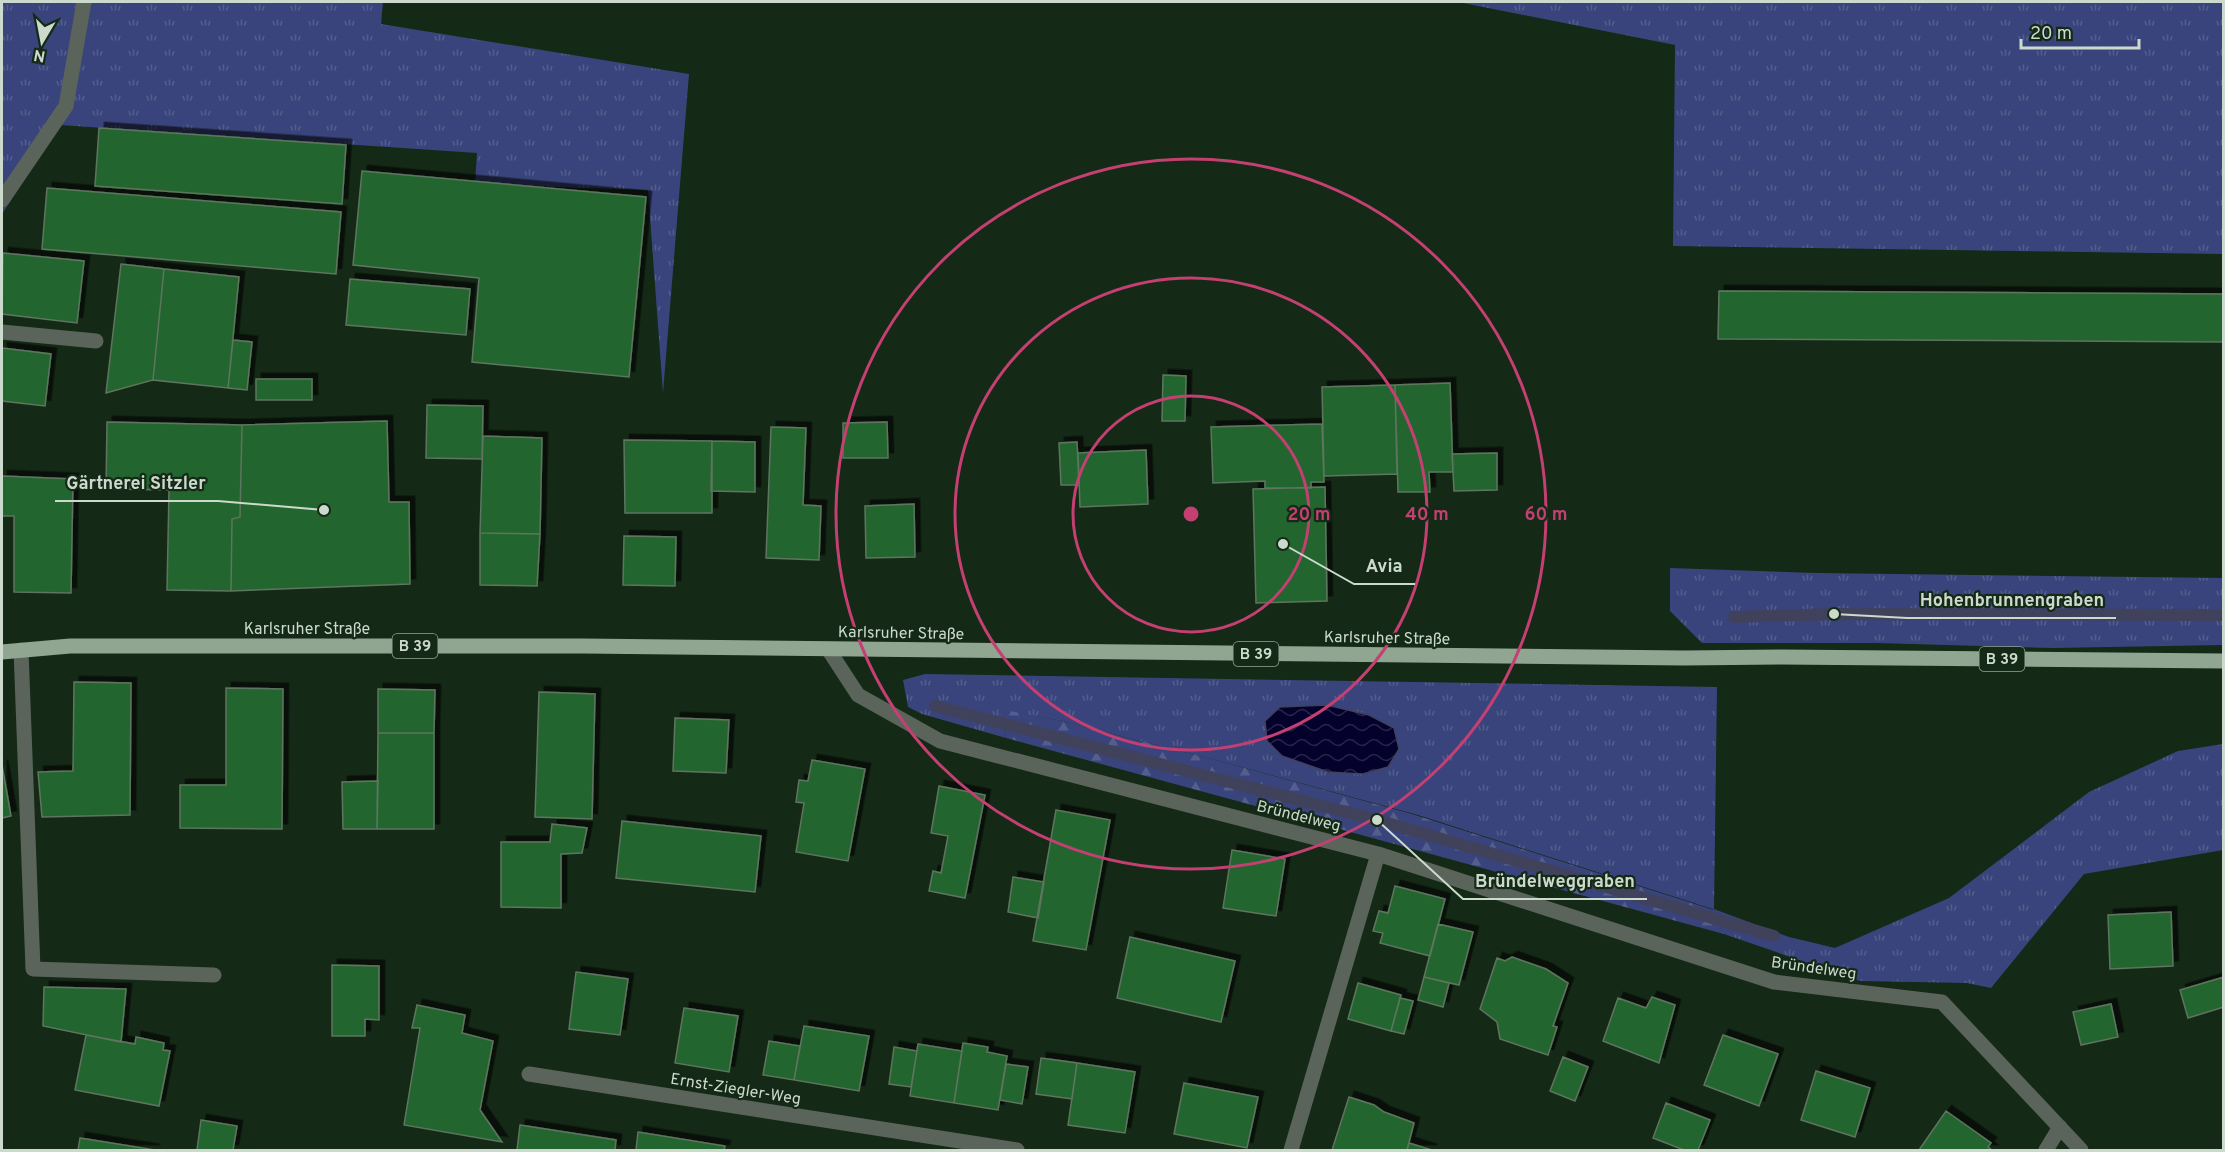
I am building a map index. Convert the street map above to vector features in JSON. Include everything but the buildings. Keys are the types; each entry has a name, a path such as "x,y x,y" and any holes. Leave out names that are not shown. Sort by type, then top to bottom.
{"main road":[{"name":"Karlsruher Straße","path":"2,652 70,646 583,646 1660,658 2223,661"}],"street":[{"path":"2,200 66,106 84,2"},
{"path":"2,332 96,341"},
{"name":"Bründelweg","path":"828,649 858,695 940,741 1378,854 1774,981 1942,1002 2081,1150"},
{"path":"21,651 33,969 214,975"},
{"path":"1291,1150 1378,854"},
{"name":"Ernst-Ziegler-Weg","path":"529,1074 937,1144 1017,1150"},
{"path":"2046,1150 2060,1127"}],"green space":[{"path":"2,2 383,2 381,24 689,74 663,393 648,190 475,184 477,153 60,125 2,214"},
{"path":"1458,2 2223,2 2223,254 1673,246 1675,45"},
{"path":"1670,568 1817,573 2223,578 2223,645 2053,648 1877,643 1702,643 1670,611"},
{"path":"925,674 1717,687 1714,909 1789,937 1835,948 1949,898 2089,792 2178,751 2223,744 2223,850 2084,874 1991,988 1967,983 1860,981 1724,934 1713,909 1418,815 1062,721 1000,710 1006,738 922,714 908,707 903,680"},
{"path":"999,709 1062,721 1412,814 1714,910 1724,934 1006,738"}],"water":[{"path":"1327,705 1369,715 1394,728 1399,749 1388,767 1363,774 1328,772 1282,756 1267,741 1265,721 1280,707"}],"waterway":[{"path":"1734,617 1834,614 2224,615"},
{"path":"935,706 1377,820 1774,936"}],"place":[{"name":"Gärtnerei Sitzler","path":"324,510"},
{"name":"Avia","path":"1283,544"},
{"name":"Hohenbrunnengraben","path":"1834,614"},
{"name":"Bründelweggraben","path":"1377,820"}]}
